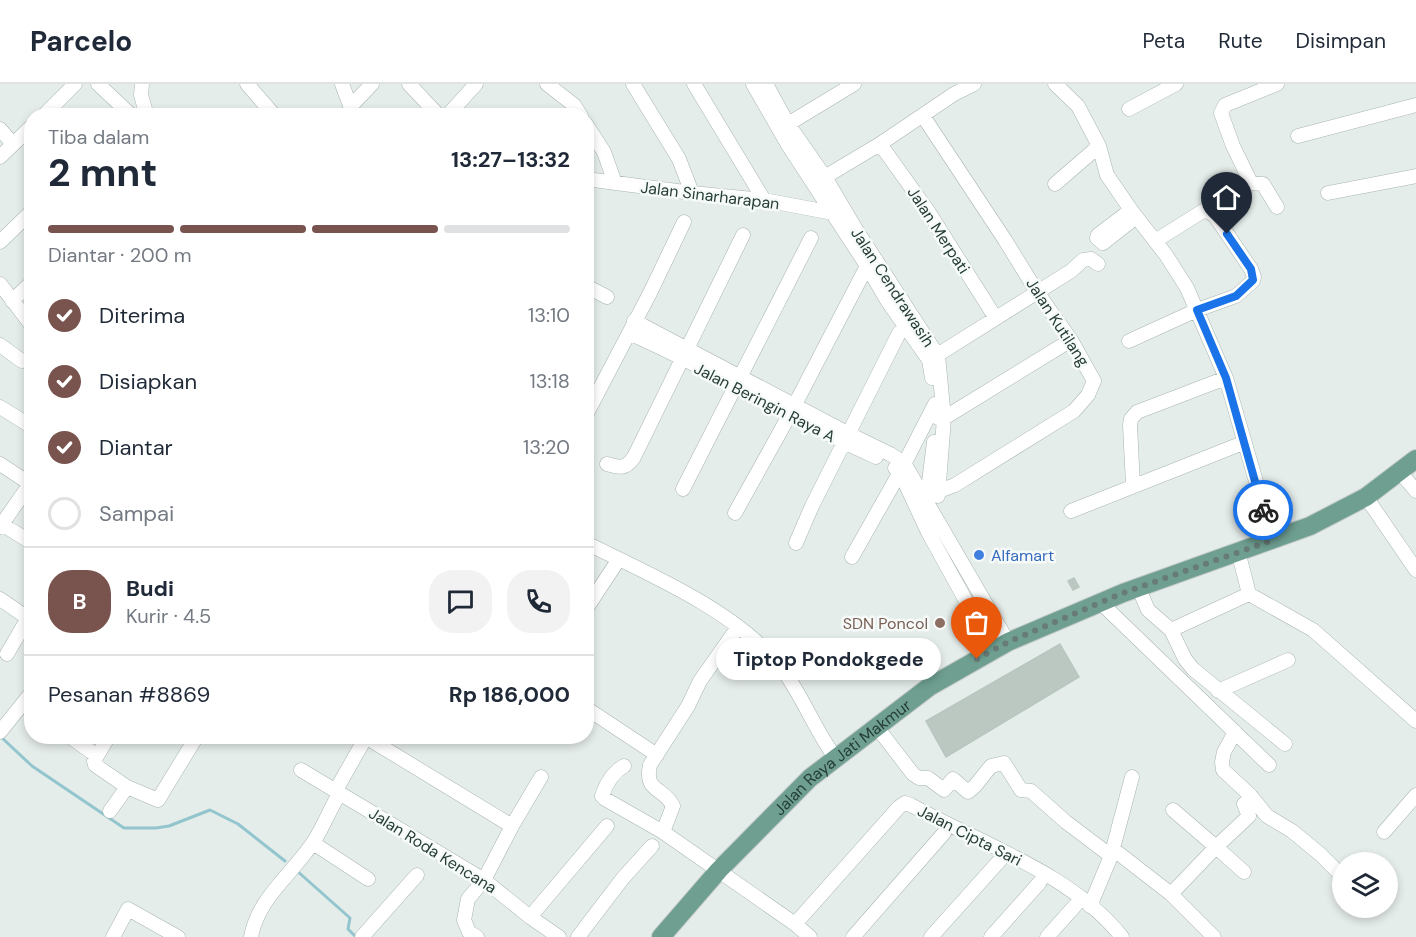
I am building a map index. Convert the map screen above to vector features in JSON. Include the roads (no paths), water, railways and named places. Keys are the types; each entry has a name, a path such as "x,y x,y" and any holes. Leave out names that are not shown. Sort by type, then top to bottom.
{"main road":[{"name":"Jalan Raya Jati Makmur","path":"670,934 719,870 810,778 929,687 1000,646 1123,593 1310,526 1366,497 1416,459"}],"street":[{"path":"51,108 75,84"},
{"path":"98,84 124,108"},
{"path":"142,84 141,95 145,108"},
{"path":"247,84 268,108"},
{"path":"342,84 351,108"},
{"path":"354,108 372,84"},
{"path":"409,84 432,108"},
{"path":"454,108 477,84"},
{"path":"547,84 576,108"},
{"path":"633,84 679,159 692,193"},
{"path":"694,84 764,200"},
{"name":"Jalan Cendrawasih","path":"753,84 820,181"},
{"name":"Jalan Cendrawasih","path":"766,84 888,302 933,358"},
{"path":"788,124 854,84"},
{"path":"820,181 923,116 951,89 974,84"},
{"path":"1055,84 1077,106 1099,146 1107,175 1182,279 1197,310 1226,378 1273,540"},
{"path":"1129,109 1176,84"},
{"path":"1277,84 1225,105 1221,113 1233,146 1251,183 1263,184 1277,207"},
{"path":"1298,136 1416,105"},
{"name":"Jalan Kutilang","path":"923,116 1037,292 1071,340 1094,381 1084,402 1074,411 955,485 929,492"},
{"path":"0,129 13,144"},
{"path":"0,157 24,134"},
{"path":"594,136 604,152 615,183"},
{"name":"Jalan Merpati","path":"880,144 928,211 995,317"},
{"path":"1055,184 1099,146"},
{"path":"1328,193 1416,176"},
{"name":"Jalan Sinarharapan","path":"594,180 764,200 838,213"},
{"path":"1129,341 1197,310 1236,296 1253,280 1251,269 1215,216 1209,212 1203,211 1155,241"},
{"name":"Jalan Cendrawasih","path":"838,213 933,358 939,413 929,492 928,522"},
{"path":"0,242 24,219"},
{"path":"594,400 684,222"},
{"path":"607,464 620,468 630,463 743,235"},
{"path":"683,489 811,238"},
{"path":"933,358 1071,271 1083,260 1091,259 1098,264"},
{"path":"735,513 867,266"},
{"path":"0,284 24,316"},
{"path":"12,301 24,290"},
{"path":"594,290 607,297"},
{"path":"632,327 847,439 890,454 929,492"},
{"path":"796,543 812,506 899,333"},
{"path":"852,557 902,468 939,413 1071,340"},
{"path":"0,345 22,361"},
{"path":"1133,485 1130,425 1133,416 1137,412 1226,378"},
{"path":"0,408 24,422"},
{"path":"1071,511 1243,443"},
{"path":"0,464 24,479"},
{"path":"902,468 928,522 1000,646"},
{"path":"1400,471 1416,491"},
{"path":"24,493 1,525 24,538"},
{"path":"1366,497 1416,570"},
{"path":"594,547 717,610 738,627 779,665 799,693 835,757"},
{"path":"1238,551 1249,594 1313,630 1416,721"},
{"path":"594,597 619,559"},
{"path":"1139,589 1148,610 1171,630 1188,663 1218,691 1284,744"},
{"path":"1171,630 1249,594"},
{"path":"0,599 24,616"},
{"path":"1101,603 1269,765"},
{"path":"663,832 673,806 670,800 649,782 650,765 688,706 700,681 738,627"},
{"path":"7,654 24,629"},
{"path":"1218,691 1288,660"},
{"path":"0,731 24,707"},
{"path":"594,713 657,754"},
{"path":"876,726 913,774 919,778 928,778 944,790 953,779 968,792 991,766 1005,763 1021,790 1031,791 1066,822 1171,894 1214,937"},
{"path":"1235,732 1224,752 1223,770 1252,797 1267,816 1292,831 1332,866"},
{"path":"80,744 97,756"},
{"path":"104,744 94,761 97,768 127,787 154,800 160,798 192,744"},
{"path":"251,937 254,920 267,899 313,843 362,744"},
{"path":"377,744 512,826"},
{"path":"624,766 617,769 608,782 602,796 605,799 663,832 795,924 810,937"},
{"name":"Jalan Roda Kencana","path":"302,770 484,880 559,937"},
{"path":"477,937 469,933 464,920 468,900 484,880 541,777"},
{"path":"1047,937 1086,902 1112,853 1132,777"},
{"path":"110,811 127,787"},
{"path":"1383,832 1416,795"},
{"path":"1171,894 1249,816 1244,804 1252,797"},
{"name":"Jalan Cipta Sari","path":"795,924 905,803 1046,873 1086,902"},
{"path":"1173,810 1244,872"},
{"path":"530,917 607,826"},
{"path":"853,937 944,833"},
{"path":"313,843 368,879"},
{"path":"578,937 623,878 652,846"},
{"path":"931,937 1001,859"},
{"path":"362,937 417,875"},
{"path":"991,937 1040,882"},
{"path":"1086,902 1122,937"},
{"path":"116,932 128,909 178,937"}],"waterway":[{"path":"1,737 32,766 124,828 169,826 210,810 238,824 285,861"},
{"path":"296,870 350,918 348,929 356,937"}],"place":[{"name":"Alfamart","path":"979,555"},
{"name":"SDN Poncol","path":"940,623"},
{"name":"Tiptop Pondokgede","path":"977,659"}]}
